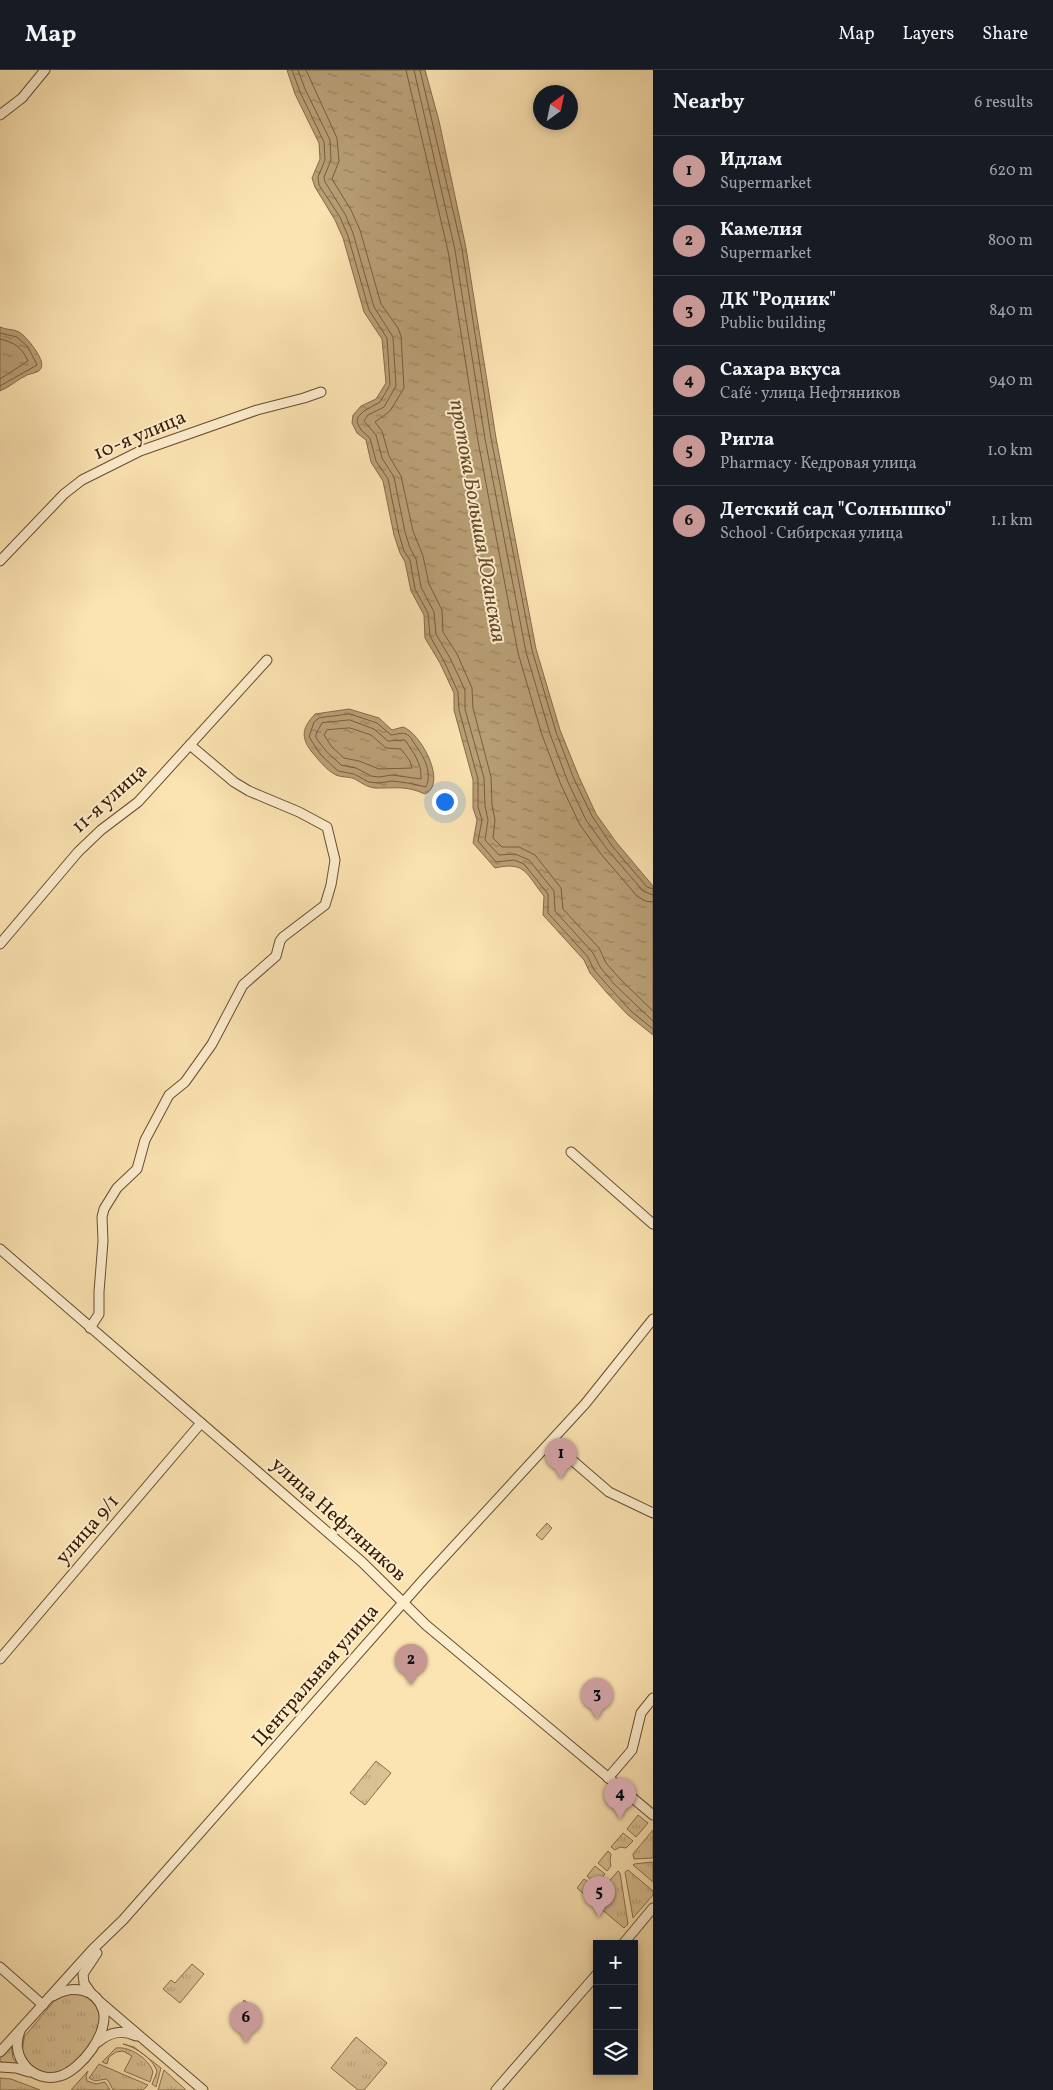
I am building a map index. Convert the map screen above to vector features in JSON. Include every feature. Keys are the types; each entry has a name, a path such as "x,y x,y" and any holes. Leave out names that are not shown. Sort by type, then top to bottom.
{"street":[{"path":"0,115 22,98 45,70"},
{"name":"10-я улица","path":"0,561 64,494 82,480 140,451 257,410 321,392"},
{"name":"11-я улица","path":"0,944 78,852 101,830 138,802 267,660"},
{"path":"90,1328 99,1314 98,1292 104,1209 117,1188 137,1169 145,1140 169,1095 185,1082 212,1044 240,989 248,979 276,956 283,937 325,905 331,886 335,860 327,827 299,812 249,791 234,782 190,745"},
{"path":"571,1152 653,1224"},
{"name":"улица Нефтяников","path":"0,1250 362,1562 426,1625 653,1815"},
{"name":"Центральная улица","path":"0,2052 93,1949 118,1925 404,1603 551,1442 599,1387 653,1319"},
{"name":"улица 9/1","path":"0,1659 201,1424"},
{"path":"551,1442 609,1492 653,1513"},
{"path":"608,1778 632,1750 641,1713 653,1698"},
{"path":"626,1940 653,1908"},
{"path":"118,1925 86,1967 83,1974 85,1986 94,1996 203,2090"},
{"path":"0,1967 45,2002 69,1990 85,1991 94,1996 103,2011 104,2022 103,2031 96,2044"},
{"path":"496,2090 593,1979"},
{"path":"24,2025 18,2037 18,2054 23,2065 38,2075"},
{"path":"0,2067 16,2068 53,2078 67,2073 74,2068 106,2036 116,2032 127,2032 145,2040"}],"green space":[{"path":"547,1523 552,1528 542,1540 536,1535"},
{"path":"376,1761 391,1773 365,1805 350,1793"},
{"path":"638,1815 648,1823 636,1837 627,1829"},
{"path":"653,1830 653,1858 634,1859 633,1854"},
{"path":"623,1833 633,1841 626,1848 620,1847 615,1850 611,1847"},
{"path":"608,1851 611,1854 611,1866 607,1871 598,1863"},
{"path":"653,1862 653,1882 633,1865 634,1864"},
{"path":"595,1866 605,1874 597,1884 587,1876"},
{"path":"628,1870 653,1891 653,1895 633,1918 625,1872"},
{"path":"618,1871 620,1873 628,1924 624,1928 592,1901"},
{"path":"584,1879 594,1887 586,1896 577,1888"},
{"path":"192,1964 204,1974 180,2003 163,1989 171,1980 175,1983"},
{"path":"80,1994 96,2006 100,2020 97,2033 87,2049 66,2070 52,2075 33,2070 22,2054 24,2037 55,2000 64,1995"},
{"path":"244,2000 260,2013 254,2021 240,2010"},
{"path":"356,2037 387,2063 364,2090 358,2090 331,2068"},
{"path":"11,2044 13,2058 17,2064 0,2062 0,2057"},
{"path":"116,2048 133,2051 148,2062 153,2072 150,2082 124,2071 132,2056 123,2051 116,2052 109,2057 107,2064 102,2062"},
{"path":"144,2055 161,2068 156,2087 152,2084 157,2072"},
{"path":"99,2064 148,2085 143,2090 113,2090 106,2079 95,2081 89,2078"},
{"path":"164,2070 186,2090 158,2090"},
{"path":"88,2071 87,2081 96,2084 105,2082 110,2090 71,2090"},
{"path":"0,2078 11,2079 40,2090 0,2090"}],"water":[{"name":"протока Большая Юганская","path":"287,70 425,70 439,121 466,248 496,438 536,649 560,730 596,814 616,842 653,886 653,1035 628,1015 607,993 590,973 584,960 543,915 544,896 529,876 524,871 513,866 495,868 473,843 477,820 473,808 473,780 454,710 454,693 440,663 425,638 424,615 411,591 405,562 394,535 383,481 371,462 366,440 357,433 352,423 353,415 361,406 376,399 386,383 382,339 364,312 343,238 335,220 315,187 312,178 320,159 319,143 295,94"},
{"path":"0,327 22,334 38,354 42,364 39,371 24,377 0,391"},
{"path":"349,709 379,718 392,730 403,727 410,731 424,748 433,770 434,780 431,788 425,794 408,789 373,788 353,778 336,775 311,751 305,741 304,732 315,714"}],"place":[{"name":"Идлам","path":"561,1479"},
{"name":"Камелия","path":"411,1685"},
{"name":"ДК \"Родник\"","path":"597,1719"},
{"name":"Сахара вкуса","path":"620,1819"},
{"name":"Ригла","path":"599,1917"},
{"name":"Детский сад \"Солнышко\"","path":"246,2043"}]}
